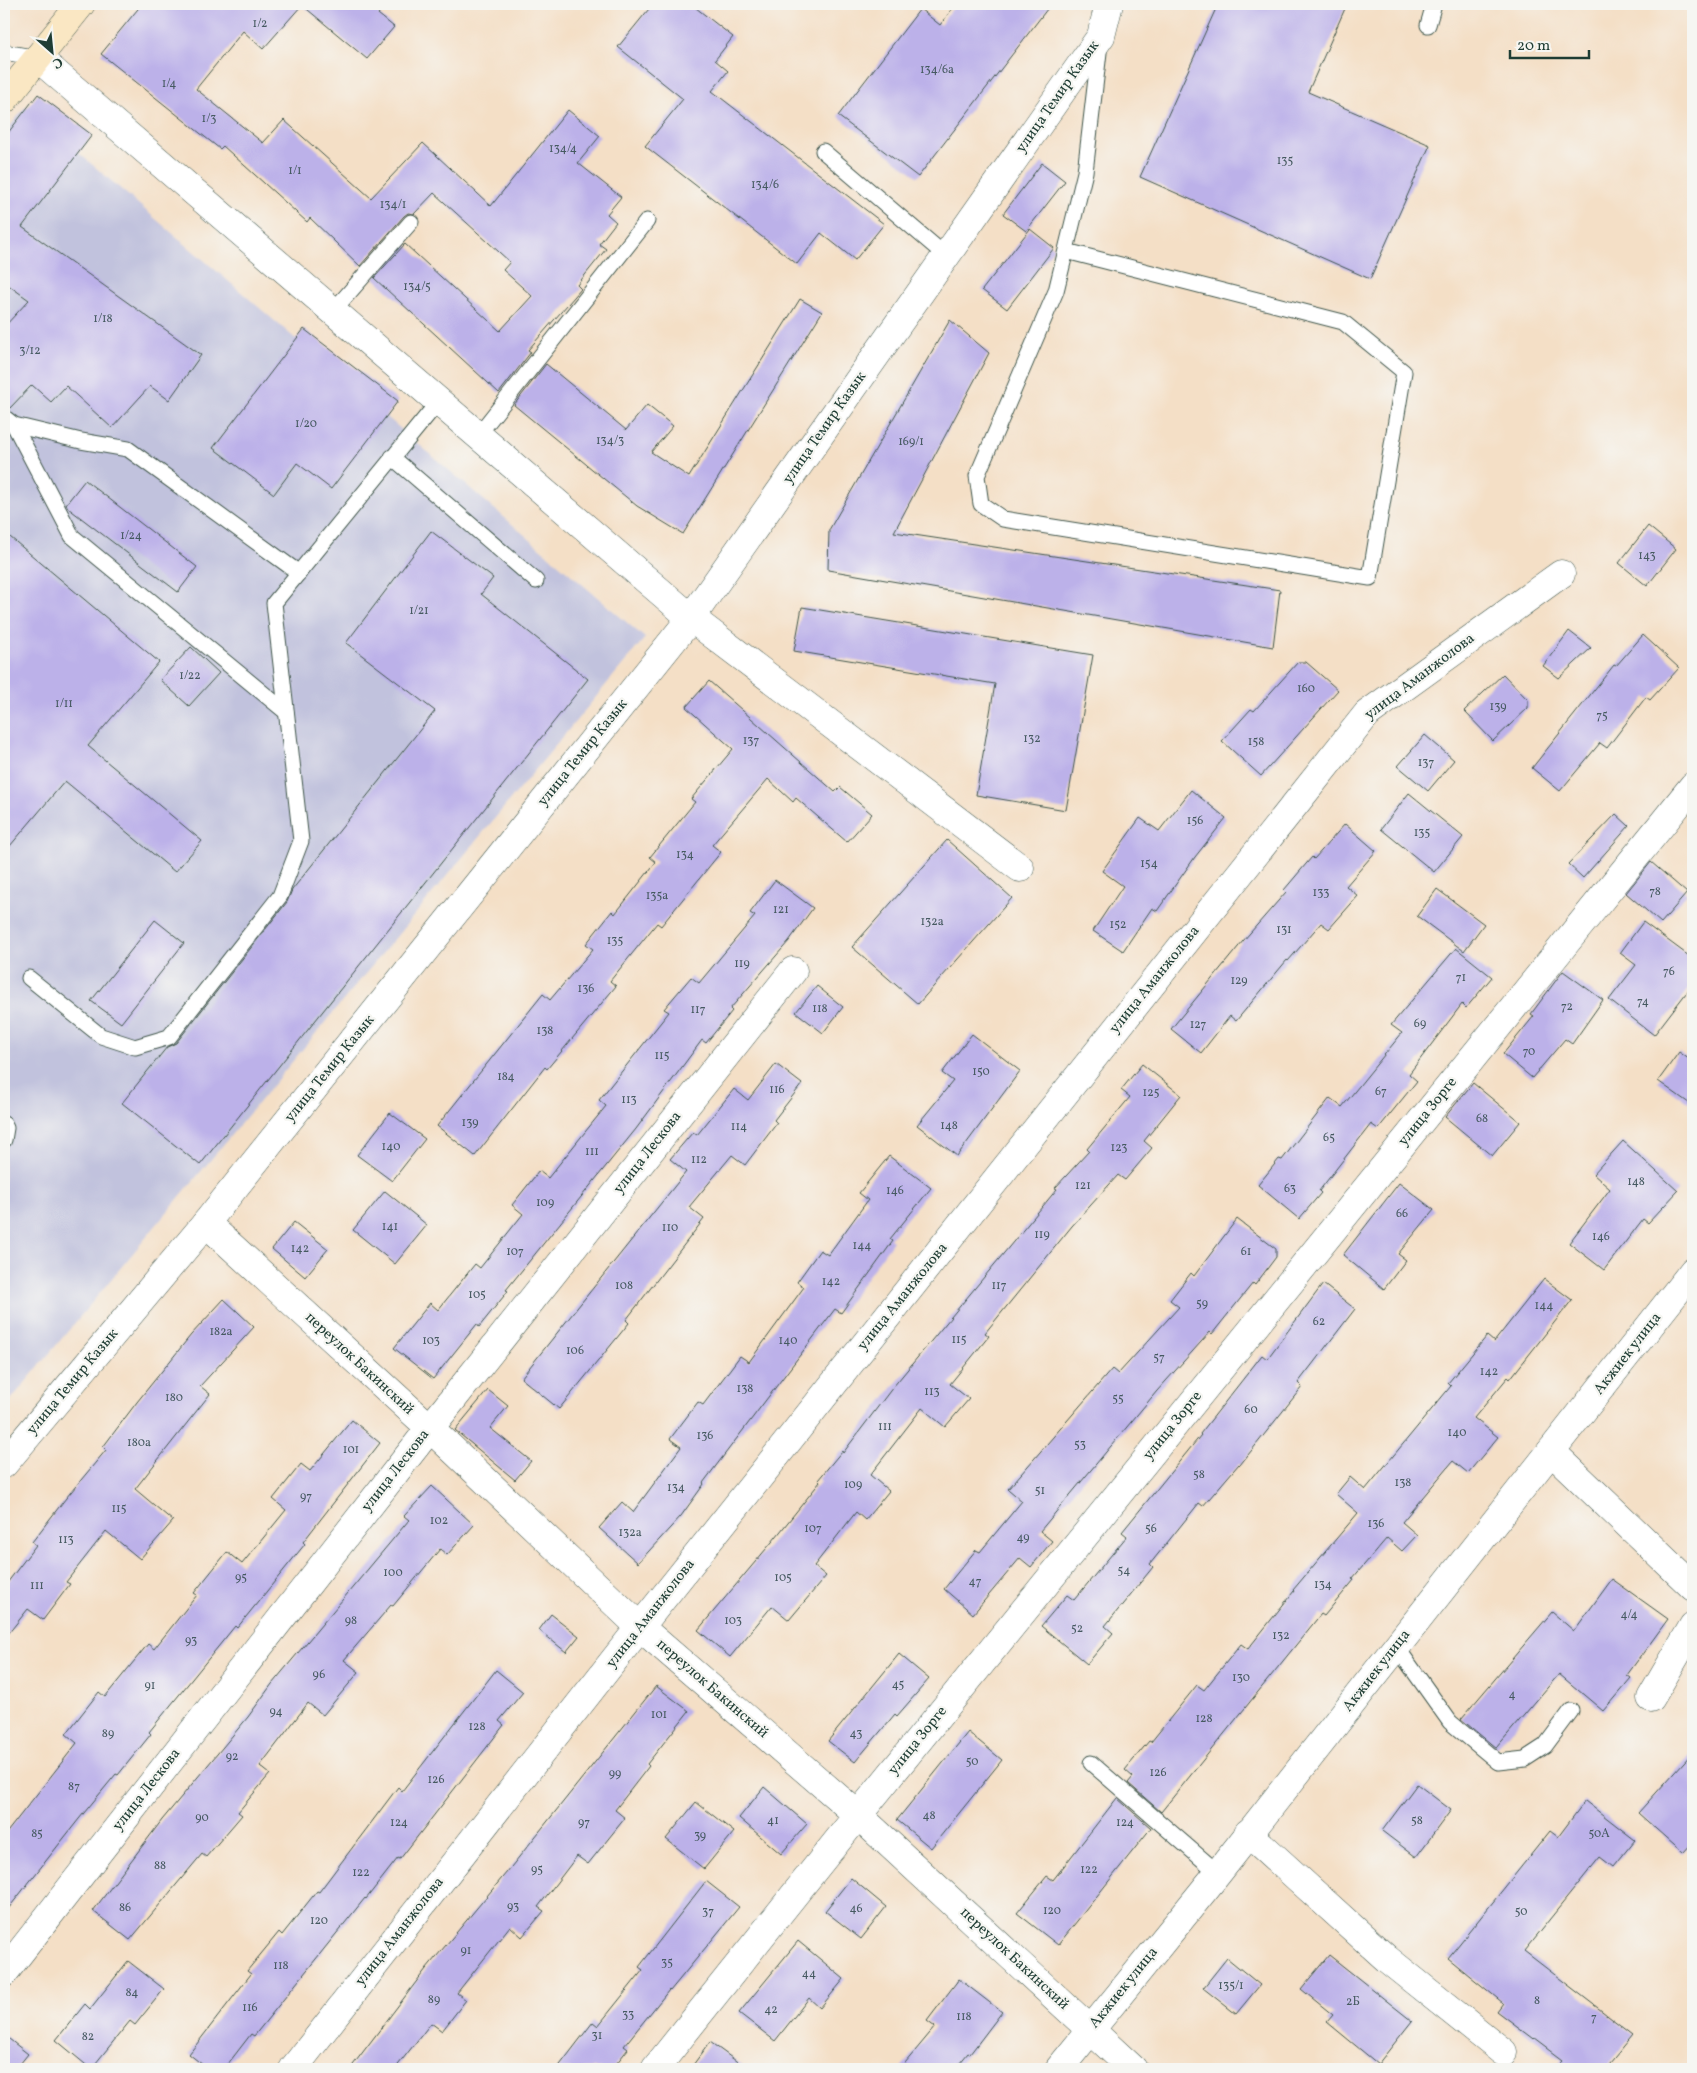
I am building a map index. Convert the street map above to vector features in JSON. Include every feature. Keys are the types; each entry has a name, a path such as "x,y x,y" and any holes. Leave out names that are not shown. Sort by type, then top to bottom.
{"main road":[{"path":"4,100 38,58 63,15 81,4"}],"street":[{"name":"улица Темир Казык","path":"4,1464 206,1223 691,618 1101,36 1109,4"},
{"path":"38,58 691,618 1020,868"},
{"name":"улица Аманжолова","path":"293,2069 640,1627 1367,714 1561,574"},
{"name":"улица Зорге","path":"655,2069 858,1815 1693,786"},
{"name":"улица Лескова","path":"4,1973 430,1428 793,971"},
{"name":"переулок Бакинский","path":"206,1223 430,1428 640,1627 858,1815 1133,2069"},
{"name":"Акжиек улица","path":"1059,2069 1218,1873 1693,1272"},
{"path":"1551,1451 1693,1588"},
{"path":"1651,1698 1693,1626"},
{"path":"1248,1834 1387,1959 1502,2052"}],"lane":[{"path":"1428,25 1434,4"},
{"path":"1066,251 1343,322 1404,372 1370,578 1002,519 982,504 977,476 1056,291 1085,172 1101,36"},
{"path":"4,52 38,58"},
{"path":"823,150 946,256"},
{"path":"478,435 647,221"},
{"path":"333,311 411,222"},
{"path":"29,978 101,1036 135,1047 169,1037 280,896 301,841 274,603 438,401"},
{"path":"9,421 81,441 128,449 299,573"},
{"path":"9,421 72,536 286,712"},
{"path":"392,457 536,582"},
{"path":"4,1124 6,1128 4,1140"},
{"path":"1396,1646 1450,1722 1498,1762 1525,1759 1545,1746 1571,1711"},
{"path":"1091,1763 1218,1873"}],"shaded area":[{"path":"25,107 645,638 4,1408 4,134"}],"building":[{"path":"142,4 387,4 378,14 394,27 367,59 302,5 263,49 243,31 196,89 263,143 284,120 371,198 423,143 491,206 568,110 600,136 578,163 621,197 607,214 616,222 599,244 606,249 577,285 581,289 528,350 531,352 499,393 374,278 405,244 500,331 532,296 503,270 510,262 434,193 414,214 408,213 404,216 360,266 310,218 307,222 223,146 220,149 101,54"},
{"path":"653,4 691,4 733,37 715,60 728,71 712,91 884,224 855,260 821,233 797,264 645,146 683,99 618,47"},
{"path":"956,4 1051,4 918,177 838,116 920,9 940,25"},
{"path":"1218,4 1347,4 1308,92 1430,145 1370,279 1140,177"},
{"path":"38,94 92,135 22,227 201,355 169,400 150,386 112,428 66,386 51,402 32,385 9,409 4,408 4,327 29,300 4,282 4,138"},
{"path":"1042,163 1065,181 1026,231 1003,214"},
{"path":"1030,229 1054,248 1007,309 982,290"},
{"path":"800,299 822,312 683,534 637,506 514,405 546,364 626,430 647,405 673,426 651,452 689,477"},
{"path":"950,320 989,353 894,532 1280,590 1273,647 828,570 829,530"},
{"path":"304,329 398,401 331,489 297,463 274,494 213,448"},
{"path":"85,480 197,567 178,592 68,508 66,504"},
{"path":"1648,526 1676,549 1647,586 1619,563"},
{"path":"431,531 493,578 481,594 588,679 200,1165 122,1103 167,1047 176,1043 287,902 292,890 435,711 346,643"},
{"path":"4,532 159,662 88,746 202,841 175,872 65,781 4,853"},
{"path":"802,607 1093,655 1066,810 976,795 995,684 794,651"},
{"path":"1569,631 1591,648 1559,678 1543,666"},
{"path":"1643,635 1679,668 1650,700 1646,697 1607,748 1600,743 1560,791 1532,768 1614,665 1616,666"},
{"path":"191,647 219,673 189,706 160,680"},
{"path":"1298,662 1306,662 1338,690 1261,776 1222,741 1251,709 1254,711"},
{"path":"1503,674 1528,700 1528,708 1493,741 1464,711"},
{"path":"709,681 835,792 840,787 872,814 847,842 796,798 793,802 768,779 712,845 721,852 661,926 657,923 610,981 616,986 547,1069 545,1067 475,1156 437,1126 543,994 550,1000 593,949 586,944 612,911 615,914 656,862 650,857 695,802 691,799 733,749 686,707"},
{"path":"1425,735 1454,760 1428,791 1398,766"},
{"path":"1191,790 1226,818 1195,857 1157,911 1152,908 1123,951 1093,931 1123,886 1102,871 1140,818 1159,831"},
{"path":"1409,793 1463,837 1434,872 1381,829"},
{"path":"1616,814 1629,826 1583,878 1568,864"},
{"path":"1345,824 1376,851 1346,886 1358,896 1329,929 1321,923 1236,1021 1230,1016 1201,1053 1171,1029 1286,892 1284,890 1312,857 1314,859"},
{"path":"947,840 1012,898 918,1004 852,947"},
{"path":"1651,862 1687,893 1661,923 1626,893"},
{"path":"775,880 813,908 789,941 730,1009 732,1011 706,1043 702,1040 636,1129 506,1290 508,1291 479,1327 477,1324 433,1379 394,1348 430,1303 438,1310 475,1264 480,1268 523,1214 512,1205 539,1171 548,1178 606,1106 599,1100 669,1012 664,1009 691,977 699,983 755,916 750,913"},
{"path":"1437,889 1484,924 1464,951 1417,916"},
{"path":"155,920 184,943 121,1023 91,1001"},
{"path":"1643,922 1693,959 1693,984 1654,1035 1609,1000 1636,965 1620,953"},
{"path":"1456,948 1492,977 1466,1008 1462,1004 1409,1074 1417,1081 1378,1129 1371,1124 1319,1191 1321,1193 1299,1219 1258,1185 1279,1159 1282,1160 1330,1098 1342,1107 1402,1033 1391,1025"},
{"path":"1563,971 1603,1000 1572,1044 1565,1039 1532,1078 1503,1054 1534,1016 1531,1014"},
{"path":"817,986 843,1007 823,1033 796,1012"},
{"path":"972,1034 1020,1071 957,1156 917,1125 953,1081 942,1073"},
{"path":"1679,1052 1693,1062 1693,1106 1658,1081"},
{"path":"776,1064 802,1084 774,1120 777,1123 745,1165 732,1155 689,1207 704,1219 626,1320 629,1323 559,1409 521,1378 686,1172 670,1159 693,1132 697,1135 734,1089 748,1100"},
{"path":"1142,1064 1181,1095 1144,1141 1152,1148 1125,1180 1118,1175 1072,1226 985,1333 989,1336 950,1384 969,1399 945,1427 922,1408 870,1475 889,1491 865,1520 856,1512 814,1566 826,1576 789,1620 772,1606 730,1657 698,1630 772,1542 820,1482 818,1480 842,1451 843,1453 893,1387 1057,1189 1055,1188 1089,1151 1087,1149 1130,1097 1121,1090"},
{"path":"1473,1083 1520,1122 1492,1156 1445,1117"},
{"path":"390,1113 425,1139 392,1181 357,1155"},
{"path":"1623,1141 1678,1191 1648,1223 1643,1219 1604,1270 1569,1243 1610,1189 1593,1174"},
{"path":"889,1156 931,1188 890,1239 893,1241 841,1313 835,1309 703,1483 681,1516 638,1563 599,1528 622,1502 633,1512 681,1447 670,1439 698,1402 703,1405 740,1356 749,1362 804,1287 797,1282 820,1250 828,1255 868,1200 859,1193"},
{"path":"1399,1183 1434,1210 1398,1254 1406,1260 1384,1289 1343,1255"},
{"path":"385,1191 427,1225 395,1264 353,1230"},
{"path":"1237,1219 1276,1249 1276,1257 1255,1285 1253,1283 1212,1334 1210,1332 1157,1391 1040,1531 1052,1541 1031,1567 1020,1558 973,1614 944,1589 976,1550 980,1552 1022,1501 1008,1489 1112,1369 1118,1374 1179,1307 1170,1300 1191,1273 1194,1276"},
{"path":"294,1222 328,1249 305,1277 272,1249"},
{"path":"1544,1279 1572,1300 1510,1379 1508,1377 1474,1418 1498,1437 1468,1473 1453,1461 1402,1522 1417,1535 1402,1551 1387,1538 1324,1616 1321,1614 1161,1812 1128,1783 1133,1777 1125,1770 1149,1741 1151,1742 1197,1685 1204,1690 1241,1644 1248,1649 1293,1590 1358,1513 1336,1494 1350,1477 1365,1490 1451,1386 1448,1383 1487,1336 1494,1342"},
{"path":"1323,1284 1355,1309 1298,1383 1302,1387 1240,1465 1203,1506 1199,1503 1150,1564 1153,1567 1105,1626 1113,1633 1087,1664 1041,1626 1067,1595 1074,1600 1127,1536 1122,1532 1201,1435 1262,1355 1267,1359"},
{"path":"224,1299 254,1327 200,1386 210,1394 135,1489 173,1521 140,1559 106,1531 66,1582 70,1584 43,1620 28,1609 4,1639 4,1587 36,1545 32,1542 106,1450 103,1447 137,1402 191,1335"},
{"path":"488,1390 508,1406 490,1428 531,1461 515,1480 455,1430"},
{"path":"352,1420 380,1443 303,1542 305,1544 237,1628 235,1626 149,1732 151,1734 79,1819 4,1914 4,1836 77,1743 66,1734 99,1692 105,1697 148,1644 154,1649 197,1595 194,1593 227,1552 242,1564 286,1510 273,1499 301,1464 310,1471"},
{"path":"432,1486 474,1525 447,1555 440,1549 393,1606 391,1605 344,1660 359,1672 323,1715 308,1703 260,1766 270,1774 238,1812 242,1815 206,1857 202,1854 130,1940 93,1911 162,1820 248,1717 272,1684 409,1520 404,1516"},
{"path":"1612,1579 1668,1619 1627,1675 1631,1678 1603,1711 1559,1674 1496,1748 1461,1719 1552,1612 1574,1631"},
{"path":"551,1614 579,1636 566,1652 539,1630"},
{"path":"899,1654 929,1679 897,1716 895,1714 855,1762 828,1741"},
{"path":"496,1670 523,1692 499,1721 504,1725 400,1859 398,1858 365,1898 254,2036 251,2034 224,2069 208,2069 189,2054 251,1974 247,1971 279,1932 282,1935 317,1891 319,1892 398,1787 402,1791"},
{"path":"656,1686 689,1711 647,1764 649,1766 615,1810 625,1818 588,1864 577,1856 538,1907 544,1911 522,1937 510,1926 457,1993 466,2000 442,2031 431,2023 395,2069 350,2069 426,1969 507,1872"},
{"path":"968,1732 1002,1760 931,1848 897,1820"},
{"path":"1693,1752 1693,1842 1683,1853 1638,1813"},
{"path":"1417,1784 1451,1810 1416,1857 1382,1831"},
{"path":"764,1787 807,1824 781,1854 739,1818"},
{"path":"1117,1798 1151,1828 1058,1945 1017,1913 1047,1876 1053,1880"},
{"path":"1585,1801 1635,1840 1613,1867 1600,1857 1524,1951 1633,2035 1605,2069 1554,2069 1562,2060 1497,2011 1503,2003 1448,1958 1550,1831 1558,1837"},
{"path":"696,1802 734,1832 704,1869 666,1839"},
{"path":"851,1878 886,1907 861,1939 825,1911"},
{"path":"706,1881 739,1907 624,2046 628,2049 612,2069 557,2069 593,2022 598,2026 643,1970 639,1967"},
{"path":"798,1941 844,1979 820,2008 809,1998 775,2041 739,2013"},
{"path":"1329,1955 1412,2021 1378,2064 1327,2022 1333,2015 1301,1989"},
{"path":"1227,1958 1260,1985 1236,2014 1203,1988"},
{"path":"128,1961 164,1989 135,2025 130,2021 91,2069 56,2040 85,2004 90,2009"},
{"path":"959,1979 1002,2012 970,2054 968,2053 955,2069 900,2069 935,2027 927,2021"},
{"path":"4,2035 28,2054 16,2069 4,2069"},
{"path":"710,2042 747,2069 690,2069"}]}
